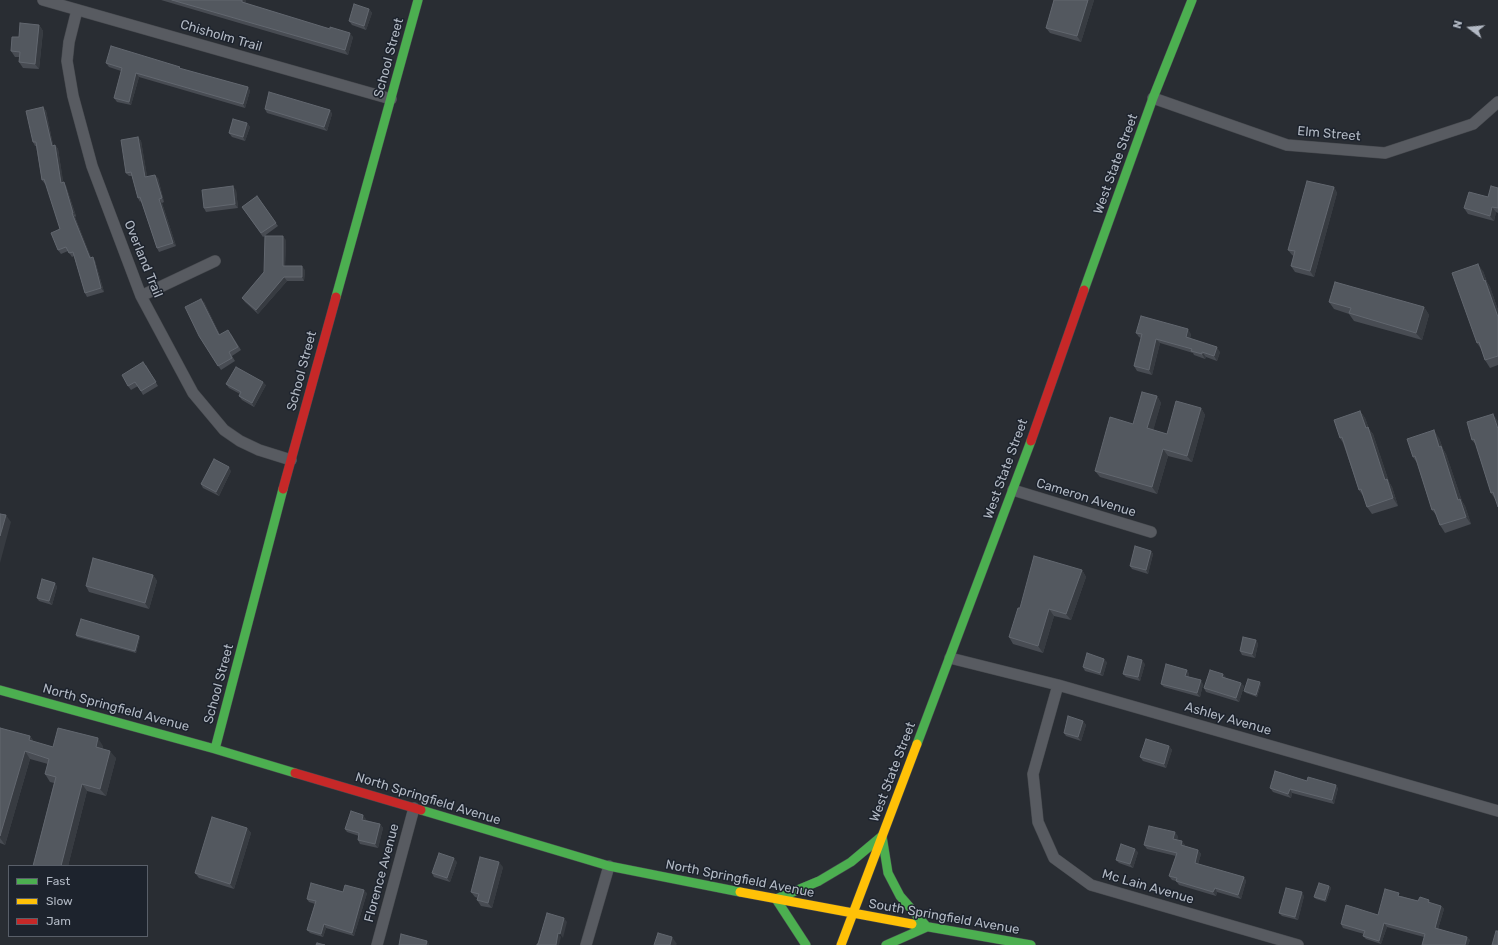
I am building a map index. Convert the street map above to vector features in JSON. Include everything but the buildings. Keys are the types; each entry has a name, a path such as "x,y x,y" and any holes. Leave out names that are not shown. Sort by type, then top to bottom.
{"main road":[{"name":"School Street","path":"215,749 291,460 418,0"},
{"name":"West State Street","path":"841,945 1013,490 1153,98 1192,0"},
{"name":"North Springfield Avenue","path":"0,690 215,749 609,866 852,914"},
{"path":"806,945 776,899 819,881 851,862 882,836"},
{"path":"882,836 888,873 900,896 927,927 886,945"},
{"name":"South Springfield Avenue","path":"852,914 1031,945"}],"street":[{"name":"Chisholm Trail","path":"42,0 391,99"},
{"name":"Overland Trail","path":"77,10 69,42 67,62 73,96 92,166 141,296 193,393 224,430 240,441 259,450 291,460"},
{"name":"Elm Street","path":"1153,98 1287,145 1385,153 1473,124 1498,102"},
{"path":"141,296 215,261"},
{"name":"Cameron Avenue","path":"1013,490 1151,532"},
{"name":"Ashley Avenue","path":"950,658 1058,685 1498,811"},
{"name":"Mc Lain Avenue","path":"1058,685 1033,774 1038,822 1054,858 1091,885 1298,945"},
{"name":"Florence Avenue","path":"377,945 414,808"},
{"path":"586,945 609,866"}],"traffic: fast":[{"path":"336,297 418,0"},
{"path":"1084,290 1153,98 1192,0"},
{"path":"917,744 1031,441"},
{"path":"215,749 283,489"},
{"path":"0,690 215,749 295,773"},
{"path":"421,810 609,866 740,892"},
{"path":"806,945 776,899 819,881 851,862 882,836 888,873 900,896 927,927 886,945"},
{"path":"912,924 1031,945"}],"traffic: slow":[{"path":"841,945 917,744"},
{"path":"740,892 912,924"}],"traffic: jam":[{"path":"1031,441 1084,290"},
{"path":"283,489 336,297"},
{"path":"295,773 421,810"}]}
